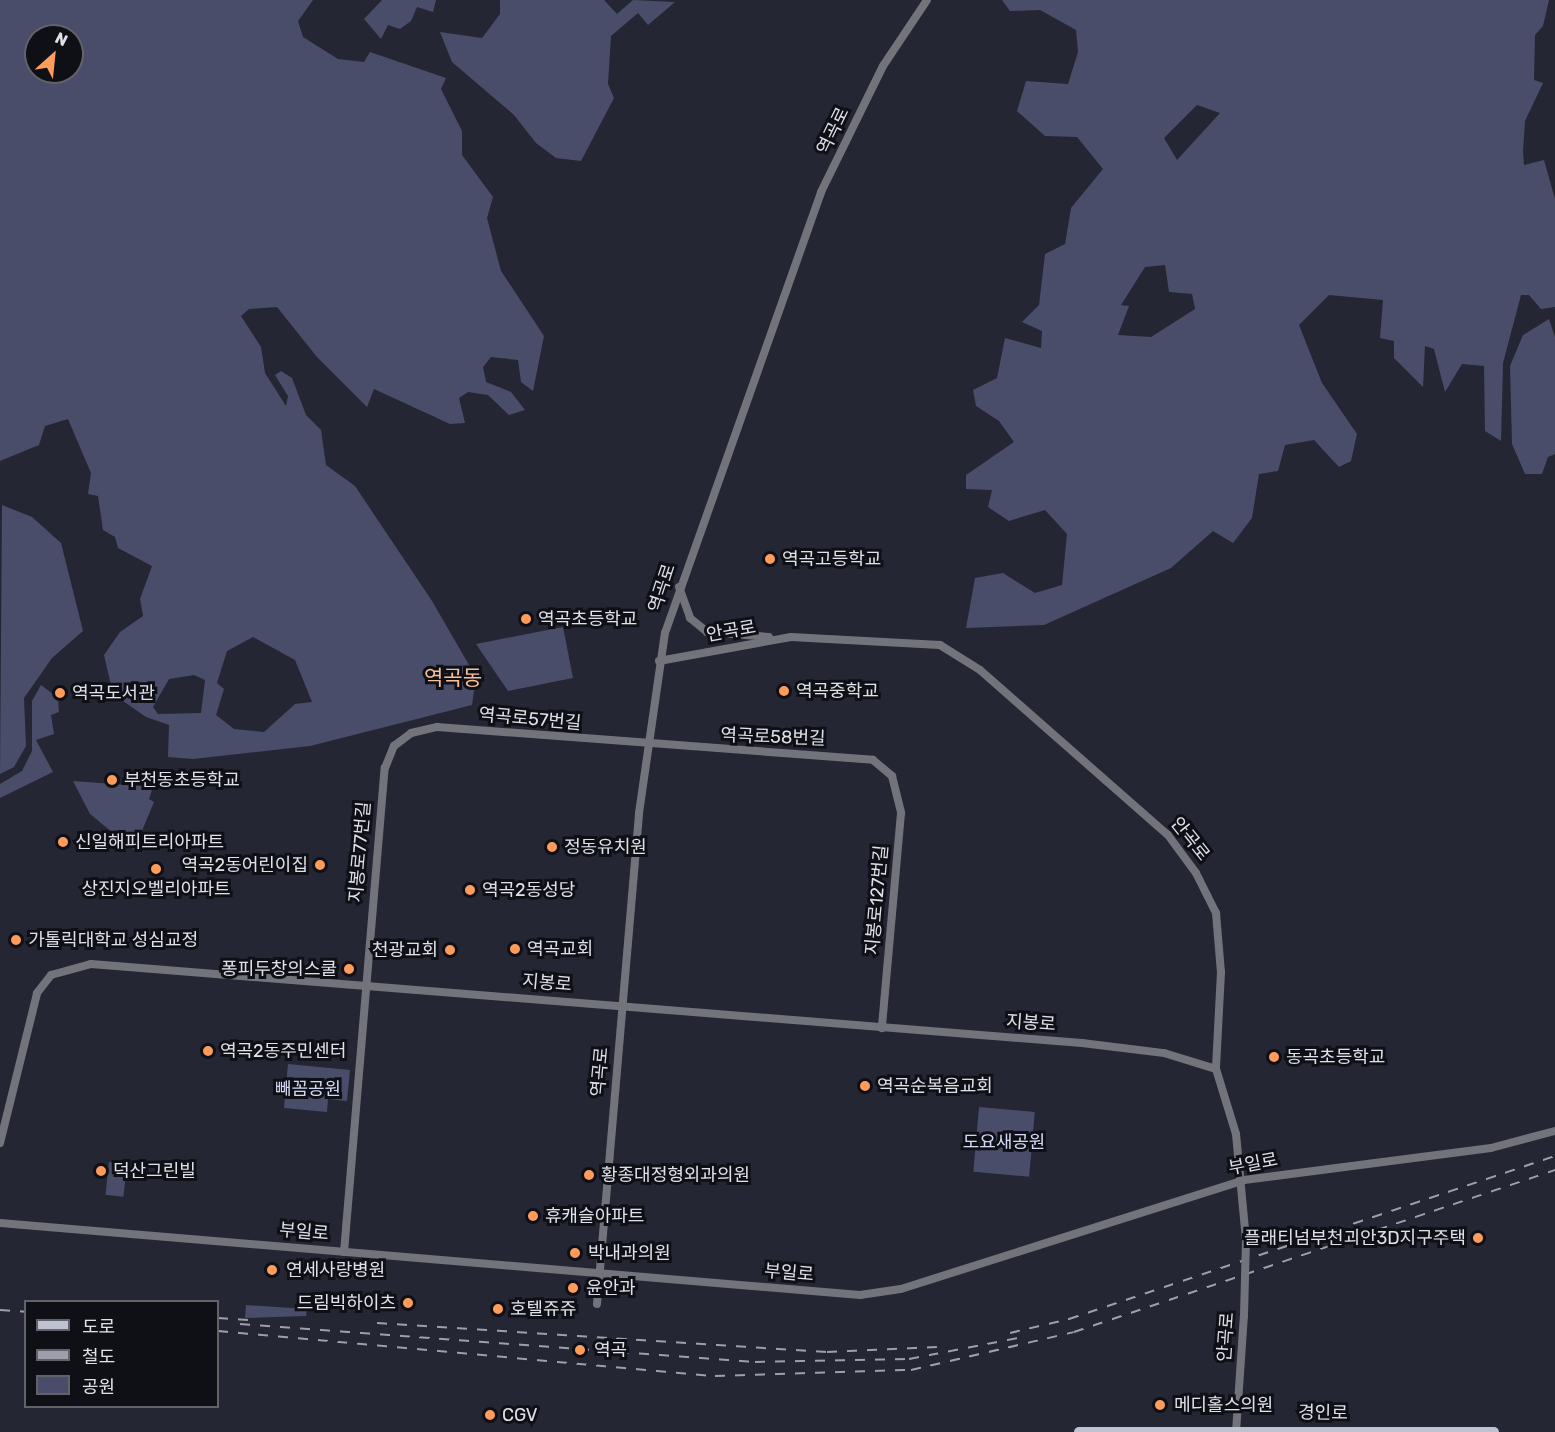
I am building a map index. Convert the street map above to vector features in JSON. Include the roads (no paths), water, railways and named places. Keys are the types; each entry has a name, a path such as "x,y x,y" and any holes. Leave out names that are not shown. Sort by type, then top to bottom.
{"main road":[{"name":"경인로","path":"1079,1432 1237,1430 1494,1432"}],"street":[{"name":"역곡로","path":"597,1305 646,746 659,661 679,586 821,192 883,66 927,0"},
{"path":"679,586 690,618 707,632 791,637"},
{"name":"안곡로","path":"659,661 791,637 915,641 956,652 1168,835 1201,880 1216,913 1221,972 1216,1069 1244,1180 1246,1239 1244,1316 1237,1430"},
{"name":"역곡로57번길","path":"411,733 437,727 646,746"},
{"name":"지봉로77번길","path":"344,1252 385,768 394,746 411,733"},
{"name":"역곡로58번길","path":"646,746 862,756 892,776"},
{"name":"지봉로127번길","path":"882,1028 901,813 892,776"},
{"name":"지봉로","path":"0,1143 34,998 46,979 62,970 105,964 1121,1047 1216,1069"},
{"name":"부일로","path":"0,1223 600,1271 860,1295 886,1292 1244,1180 1491,1148 1555,1131"}],"railway":[{"path":"1010,1333 1069,1319 1555,1156"},
{"path":"219,1331 715,1376 911,1370 1074,1332 1555,1170"},
{"path":"0,1310 24,1312"},
{"path":"219,1318 248,1320"},
{"path":"377,1323 827,1352 937,1347"},
{"path":"240,1324 755,1362 909,1359 1023,1337"}],"place":[{"name":"역곡고등학교","path":"770,559"},
{"name":"역곡초등학교","path":"526,619"},
{"name":"역곡중학교","path":"784,691"},
{"name":"역곡도서관","path":"60,693"},
{"name":"부천동초등학교","path":"112,780"},
{"name":"신일해피트리아파트","path":"63,842"},
{"name":"정동유치원","path":"552,847"},
{"name":"역곡2동어린이집","path":"320,865"},
{"name":"상진지오벨리아파트","path":"156,869"},
{"name":"역곡2동성당","path":"470,890"},
{"name":"가톨릭대학교 성심교정","path":"16,940"},
{"name":"역곡교회","path":"515,949"},
{"name":"천광교회","path":"450,950"},
{"name":"퐁피두창의스쿨","path":"349,969"},
{"name":"역곡2동주민센터","path":"208,1051"},
{"name":"동곡초등학교","path":"1274,1057"},
{"name":"역곡순복음교회","path":"865,1086"},
{"name":"덕산그린빌","path":"101,1171"},
{"name":"황종대정형외과의원","path":"589,1175"},
{"name":"휴캐슬아파트","path":"533,1216"},
{"name":"플래티넘부천괴안3D지구주택","path":"1478,1238"},
{"name":"박내과의원","path":"575,1253"},
{"name":"연세사랑병원","path":"272,1270"},
{"name":"윤안과","path":"573,1288"},
{"name":"드림빅하이츠","path":"408,1303"},
{"name":"호텔쥬쥬","path":"498,1309"},
{"name":"역곡","path":"580,1350"},
{"name":"메디홀스의원","path":"1160,1405"},
{"name":"CGV","path":"490,1415"}],"district":[{"name":"역곡동","path":"453,678"}],"park label":[{"name":"빼꼼공원","path":"308,1089"},
{"name":"도요새공원","path":"1004,1142"}]}
